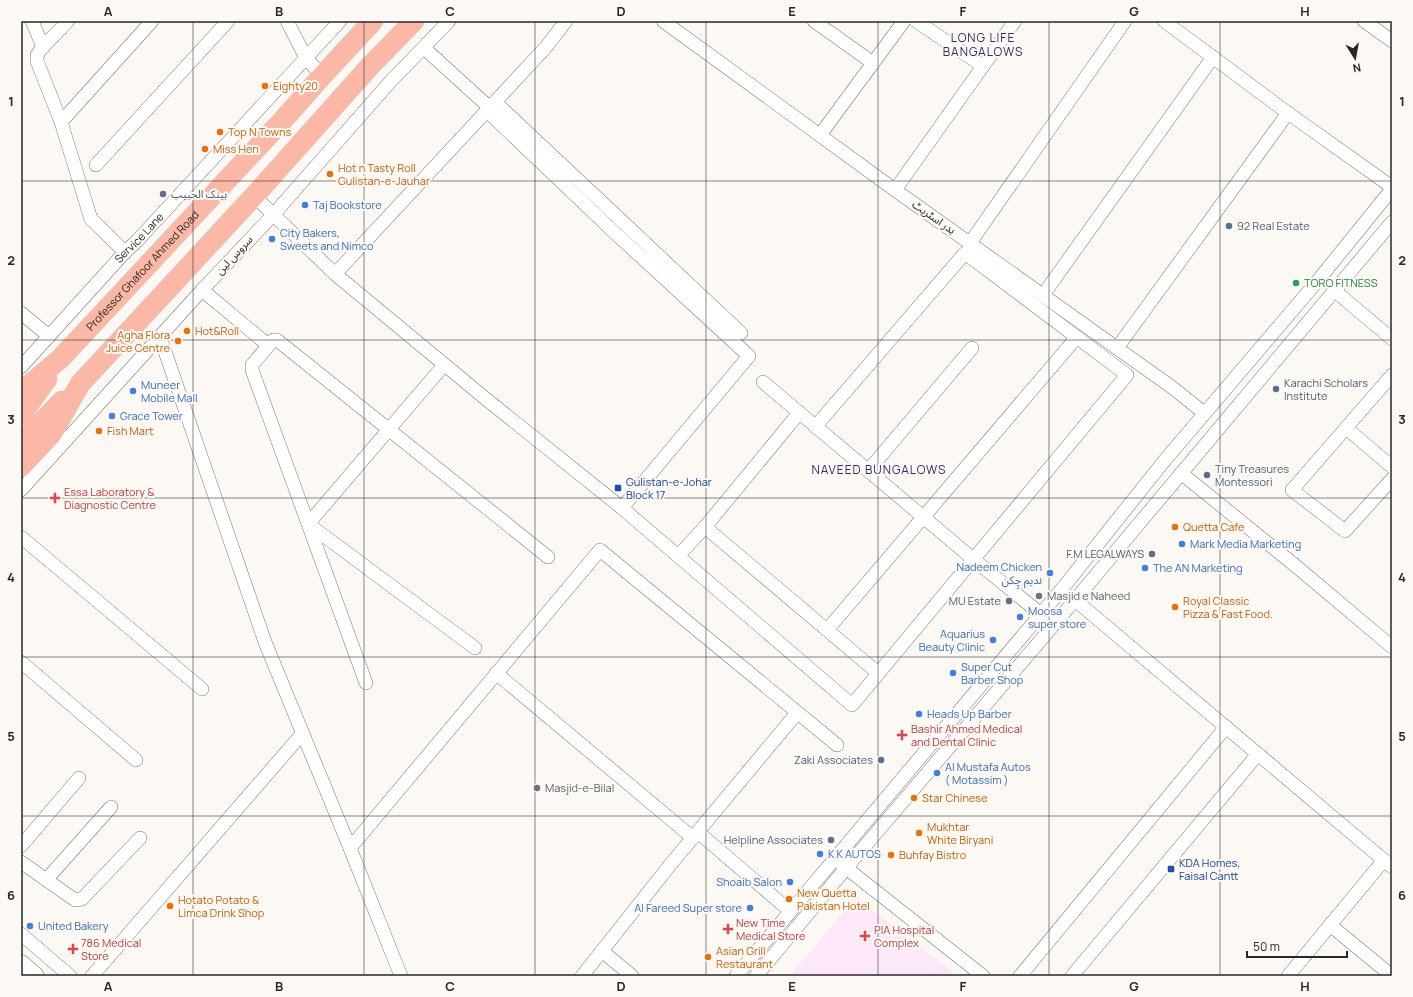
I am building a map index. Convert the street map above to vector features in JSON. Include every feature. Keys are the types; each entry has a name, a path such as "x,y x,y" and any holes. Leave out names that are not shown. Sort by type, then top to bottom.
{"main road":[{"name":"Professor Ghafoor Ahmed Road","path":"23,405 61,358 283,120 373,21"},
{"path":"21,443 38,424 80,384 254,196 371,65 414,21"},
{"path":"21,467 51,435 80,384"},
{"path":"21,964 35,976"}],"street":[{"path":"32,21 43,47"},
{"path":"68,21 43,47 37,55 37,62 61,122 91,219 125,252"},
{"path":"61,122 152,21"},
{"path":"96,165 228,21"},
{"path":"287,21 306,58 322,76"},
{"name":"Service Lane","path":"21,367 125,252 137,241 340,21"},
{"name":"سروس لین","path":"21,490 272,215 385,88 449,21"},
{"path":"335,274 546,47 566,21"},
{"name":"بدر اسٹریٹ","path":"663,21 895,190 1173,388 1204,413"},
{"path":"814,21 873,63"},
{"path":"820,135 904,21"},
{"path":"916,21 983,66"},
{"path":"895,190 1015,21"},
{"path":"970,243 1125,21"},
{"path":"736,976 1041,614 1204,413 1320,278 1392,188 1164,21"},
{"path":"1364,21 1392,41"},
{"path":"424,48 742,333"},
{"path":"1043,295 1213,57"},
{"path":"490,107 614,232 749,356 622,508"},
{"path":"1117,348 1288,113"},
{"path":"254,196 272,215 335,274 444,365 622,508 852,705 1127,374 965,253 815,427"},
{"path":"756,976 1075,600 1392,222"},
{"path":"202,290 268,345"},
{"path":"1335,291 1392,339"},
{"path":"21,313 49,336"},
{"path":"160,337 265,642 401,976"},
{"path":"827,630 1077,337"},
{"path":"366,683 252,370 252,366 273,340 277,340 548,557"},
{"path":"868,471 972,348"},
{"path":"308,524 444,365"},
{"path":"1392,375 1292,490 1345,531 1392,478"},
{"path":"762,382 973,560 1053,625"},
{"path":"678,556 705,527 799,413"},
{"path":"1346,428 1392,467"},
{"path":"1181,473 1297,567 1392,647"},
{"path":"308,524 475,648"},
{"path":"705,527 878,673"},
{"path":"21,537 202,689"},
{"path":"350,848 600,550 836,745"},
{"path":"1075,600 1388,863 1330,925 1288,976"},
{"path":"21,662 136,760"},
{"path":"496,673 790,911"},
{"path":"582,976 695,835 797,712"},
{"path":"1020,976 1226,727"},
{"path":"92,976 302,734"},
{"path":"1072,976 1258,754"},
{"path":"21,846 79,778"},
{"path":"46,880 111,807"},
{"path":"21,862 75,900 82,899 140,838"},
{"path":"835,858 983,976"},
{"path":"1330,925 1392,976"},
{"path":"21,934 70,976"},
{"path":"602,951 632,976"}],"shaded area":[{"name":"PIA Hospital Complex","path":"856,897 958,976 790,976"}],"place":[{"name":"Eighty20","path":"265,86"},
{"name":"Top N Towns","path":"220,132"},
{"name":"Miss Hen","path":"205,149"},
{"name":"Hot n Tasty Roll Gulistan-e-Jauhar","path":"330,174"},
{"name":"بينک الحبيب","path":"163,194"},
{"name":"Taj Bookstore","path":"305,205"},
{"name":"92 Real Estate","path":"1229,226"},
{"name":"City Bakers, Sweets and Nimco","path":"272,239"},
{"name":"TORO FITNESS","path":"1296,283"},
{"name":"Hot&Roll","path":"187,331"},
{"name":"Agha Flora Juice Centre","path":"178,341"},
{"name":"Karachi Scholars Institute","path":"1276,389"},
{"name":"Muneer Mobile Mall","path":"133,391"},
{"name":"Grace Tower","path":"112,416"},
{"name":"Fish Mart","path":"99,431"},
{"name":"Tiny Treasures Montessori","path":"1207,475"},
{"name":"Gulistan-e-Johar Block 17","path":"618,488"},
{"name":"Essa Laboratory & Diagnostic Centre","path":"55,498"},
{"name":"Quetta Cafe","path":"1175,527"},
{"name":"Mark Media Marketing","path":"1182,544"},
{"name":"F.M LEGALWAYS","path":"1152,554"},
{"name":"The AN Marketing","path":"1145,568"},
{"name":"Nadeem Chicken ندیم چِکن","path":"1050,573"},
{"name":"Masjid e Naheed","path":"1039,596"},
{"name":"MU Estate","path":"1009,601"},
{"name":"Royal Classic Pizza & Fast Food.","path":"1175,607"},
{"name":"Moosa super store","path":"1020,617"},
{"name":"Aquarius Beauty Clinic","path":"993,640"},
{"name":"Super Cut Barber Shop","path":"953,673"},
{"name":"Heads Up Barber","path":"919,714"},
{"name":"Bashir Ahmed Medical and Dental Clinic","path":"902,735"},
{"name":"Zaki Associates","path":"881,760"},
{"name":"Al Mustafa Autos ( Motassim )","path":"937,773"},
{"name":"Masjid-e-Bilal","path":"537,788"},
{"name":"Star Chinese","path":"914,798"},
{"name":"Mukhtar White Biryani","path":"919,833"},
{"name":"Helpline Associates","path":"831,840"},
{"name":"K K AUTOS","path":"820,854"},
{"name":"Buhfay Bistro","path":"891,855"},
{"name":"KDA Homes, Faisal Cantt","path":"1171,869"},
{"name":"Shoaib Salon","path":"790,882"},
{"name":"New Quetta Pakistan Hotel","path":"789,899"},
{"name":"Hotato Potato & Limca Drink Shop","path":"170,906"},
{"name":"Al Fareed Super store","path":"750,908"},
{"name":"United Bakery","path":"30,926"},
{"name":"New Time Medical Store","path":"728,929"},
{"name":"PIA Hospital Complex","path":"865,936"},
{"name":"786 Medical Store","path":"73,949"},
{"name":"Asian Grill Restaurant","path":"708,957"}],"district":[{"name":"LONG LIFE BANGALOWS","path":"983,45"},
{"name":"NAVEED BUNGALOWS","path":"879,470"}]}
